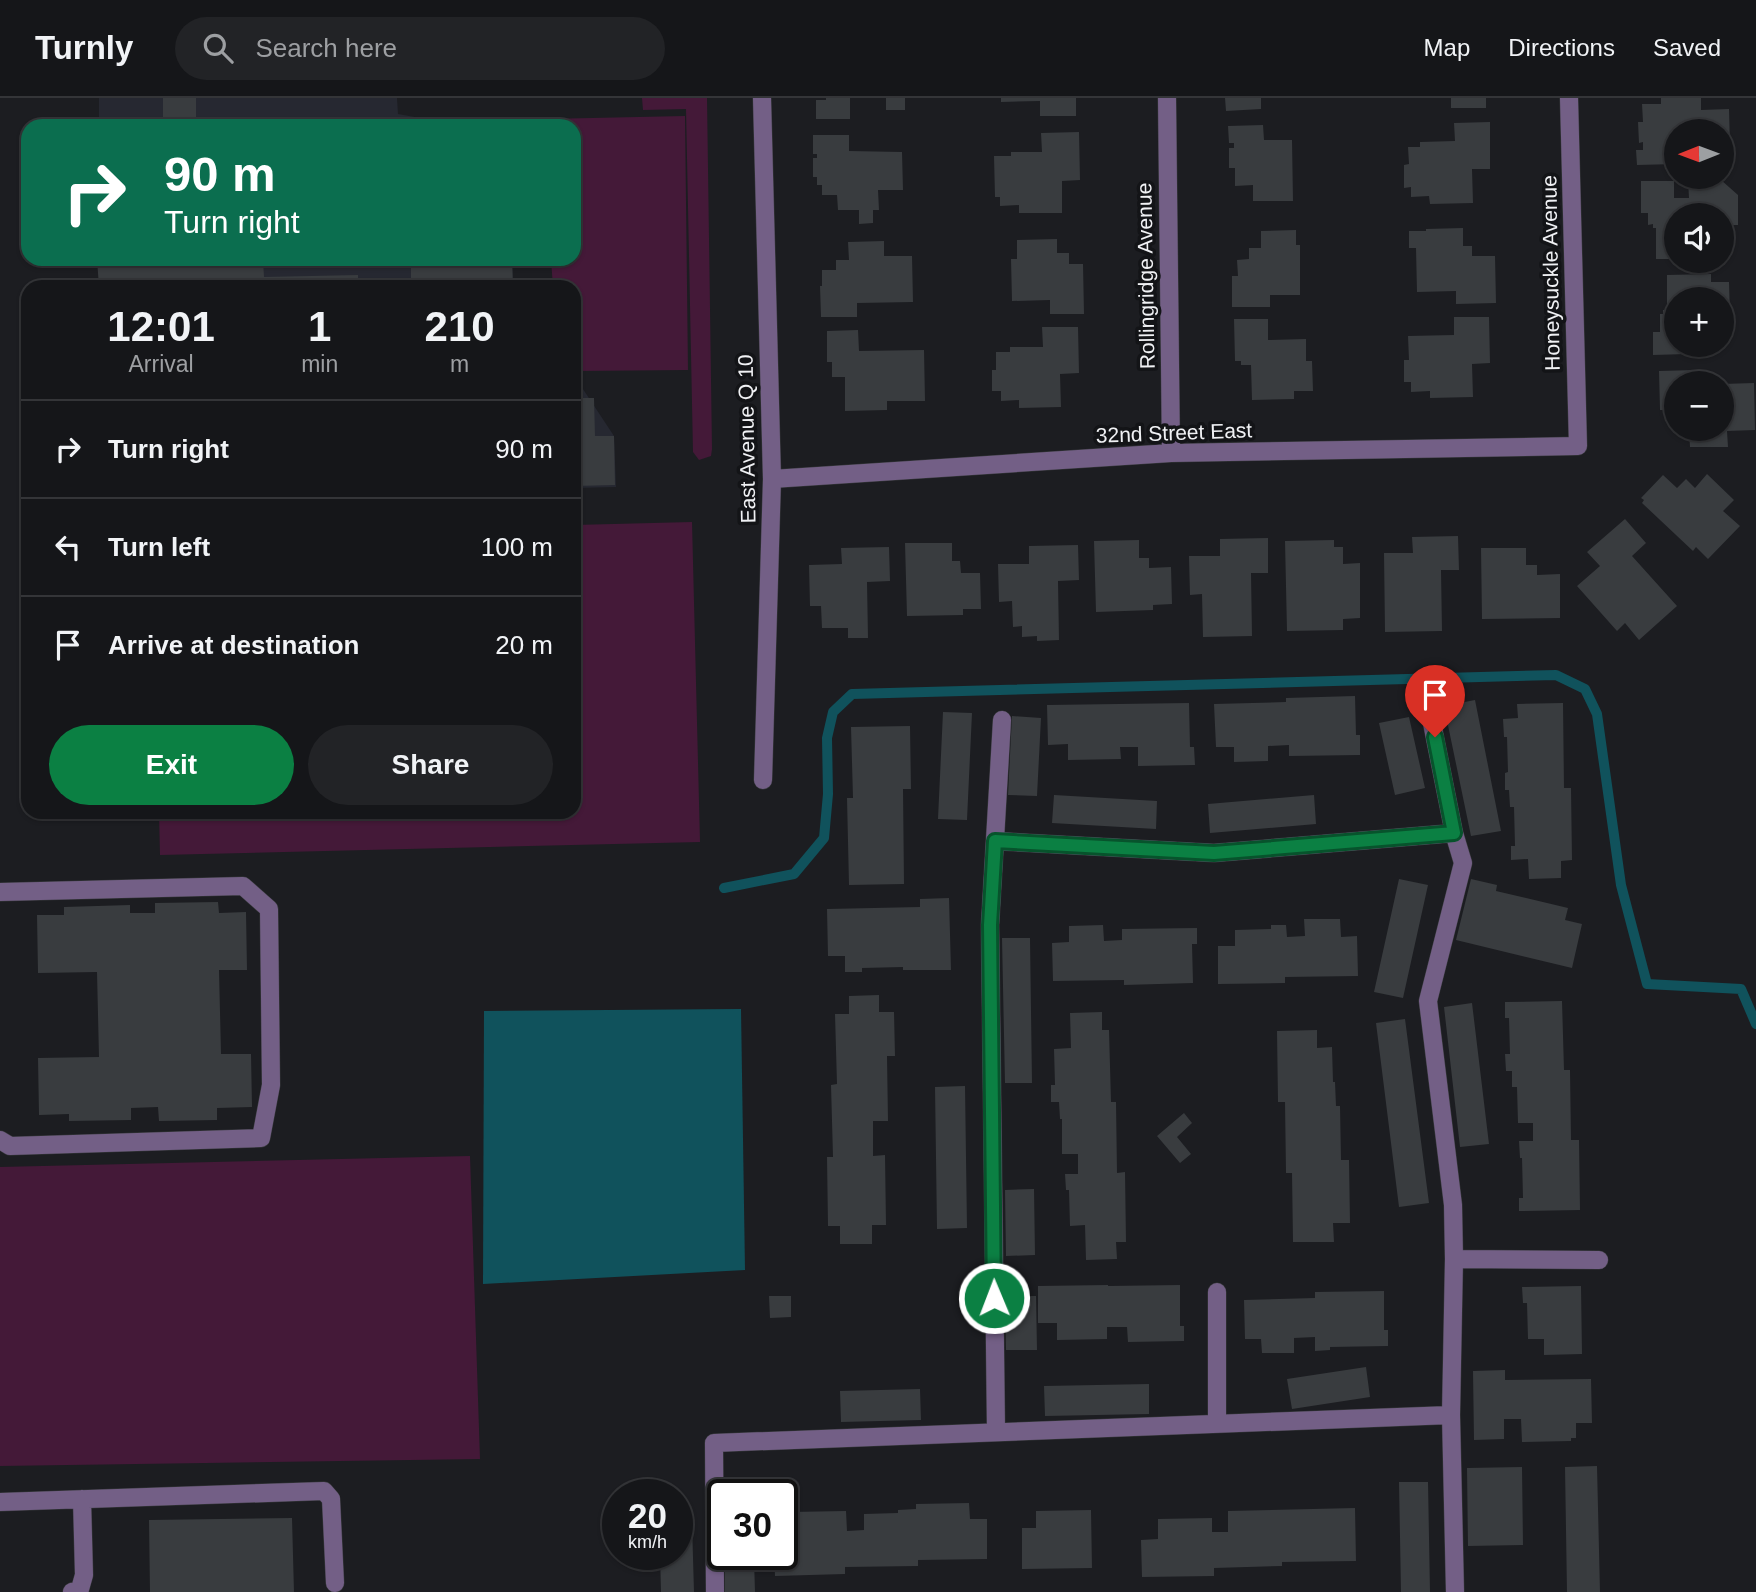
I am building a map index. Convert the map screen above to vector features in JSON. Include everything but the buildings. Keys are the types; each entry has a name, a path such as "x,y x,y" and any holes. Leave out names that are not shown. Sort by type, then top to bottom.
{"street":[{"name":"East Avenue Q 10","path":"762,98 772,479 763,780"},
{"name":"Rollingridge Avenue","path":"1167,98 1171,453"},
{"name":"Honeysuckle Avenue","path":"1569,98 1578,446"},
{"name":"32nd Street East","path":"772,479 1171,453 1578,446"},
{"path":"1430,713 1454,833 1463,863 1429,1001 1453,1205 1451,1415 1455,1592"},
{"path":"996,1432 990,925 1002,720"},
{"path":"995,841 1214,853 1454,833"},
{"path":"0,892 243,886 269,909 271,1085 261,1138 10,1146 0,1140"},
{"path":"1454,1259 1600,1260"},
{"path":"1217,1292 1217,1424"},
{"path":"715,1592 714,1443 1451,1415"},
{"path":"0,1502 324,1490 331,1499 335,1583"},
{"path":"72,1592 80,1589 84,1575 82,1499"}],"shaded area":[{"path":"99,98 397,98 398,114 426,119 99,119"},
{"path":"642,98 707,98 712,449 711,456 699,460 693,452 686,109 643,110"},
{"path":"685,116 688,370 581,371 581,280 552,280 552,266 581,266 581,119 545,119"},
{"path":"99,266 512,266 513,280 99,280"},
{"path":"581,386 614,436 616,487 581,488"},
{"path":"692,522 700,842 160,855 159,819 581,819 581,525"},
{"path":"470,1156 480,1459 0,1466 0,1167"}],"water":[{"path":"741,1009 745,1270 483,1284 484,1011"}],"waterway":[{"path":"724,888 794,874 824,838 828,794 827,738 833,712 852,694 1556,675 1585,689 1597,714 1621,885 1647,984 1741,989 1756,1024"}],"route":[{"path":"994,1298 990,925 995,841 1214,853 1454,833 1435,737"}]}
